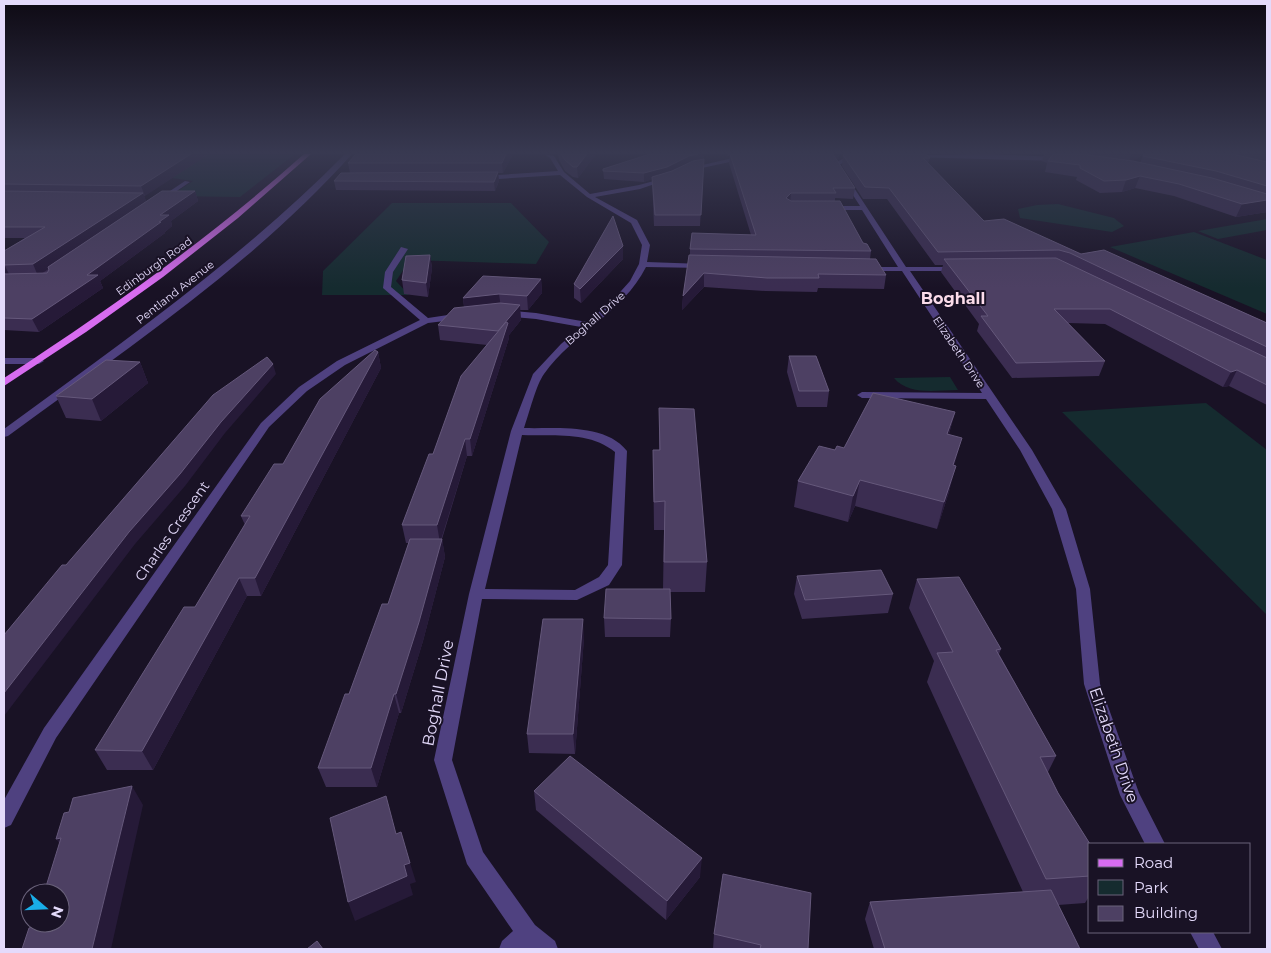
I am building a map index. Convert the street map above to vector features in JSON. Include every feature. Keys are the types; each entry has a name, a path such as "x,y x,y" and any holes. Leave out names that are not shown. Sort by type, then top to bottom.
{"main road":[{"name":"Edinburgh Road","path":"4,384 204,243 256,198"}],"street":[{"path":"152,202 162,198"},
{"name":"Pentland Avenue","path":"4,434 202,288 307,198"},
{"name":"Boghall Drive","path":"547,949 527,933 474,857 443,760 476,594 517,431 538,374 564,346 616,302 634,282 643,264 646,246 634,222 593,198"},
{"name":"Elizabeth Drive","path":"858,198 1026,450 1059,509 1083,589 1092,684 1130,795 1154,843"},
{"path":"818,208 864,208"},
{"path":"404,249 388,272 386,280 388,288 426,321"},
{"path":"643,264 710,266"},
{"path":"855,269 972,269"},
{"path":"493,313 536,316 587,325"},
{"name":"Charles Crescent","path":"4,819 50,734 265,425 303,389 341,363 426,321 476,315"},
{"path":"4,361 39,361"},
{"name":"Elizabeth Drive","path":"862,395 989,396"},
{"path":"476,594 577,595 604,581 616,565 621,451 609,441 588,434 517,431"},
{"path":"510,949 527,933"},
{"path":"1202,933 1211,949"}],"green space":[{"path":"392,203 511,203 549,242 536,264 410,260 396,281 409,295 322,295 323,271"},
{"path":"1058,204 1114,218 1124,226 1112,232 1020,218 1018,209 1037,205"},
{"path":"1267,219 1267,230 1218,239 1198,231"},
{"path":"1194,232 1267,260 1267,314 1110,247"},
{"path":"950,377 958,390 915,390 900,384 894,378"},
{"path":"1206,403 1267,450 1267,615 1062,412"}],"building":[{"path":"4,198 135,198 33,264 4,265 4,251 45,227 4,227"},
{"path":"151,198 184,198 160,215 169,215 159,222 161,222 87,275 98,275 32,319 4,318 4,272 5,274 47,273 48,267"},
{"path":"654,198 702,198 701,215 655,215"},
{"path":"744,198 840,201 863,243 867,244 871,251 690,249 692,233 756,235"},
{"path":"897,198 962,198 984,221 1004,219 1081,254 1104,250 1267,323 1267,347 1070,253 1059,250 938,252"},
{"path":"1225,198 1267,198 1267,200 1242,204"},
{"path":"613,216 623,246 580,289 574,284"},
{"path":"430,255 426,283 402,280 406,256"},
{"path":"689,255 876,259 886,275 818,274 819,278 767,278 704,273 683,296"},
{"path":"1056,258 1267,358 1267,385 1237,370 1231,372 1110,309 1054,309 1105,361 1016,363 981,316 988,316 944,259"},
{"path":"483,276 541,279 527,296 499,294 463,298"},
{"path":"500,303 520,305 498,331 438,325 454,308"},
{"path":"506,322 508,323 470,439 465,439 437,525 402,525 429,454 433,454 461,376"},
{"path":"375,350 378,352 255,578 239,578 142,751 95,750 184,607 195,607 250,516 241,516 274,464 283,464 320,399"},
{"path":"789,356 816,356 829,391 799,391"},
{"path":"267,357 273,364 221,422 180,474 129,532 4,693 4,635 62,565 66,565 213,395"},
{"path":"106,360 140,362 92,399 56,396"},
{"path":"873,393 955,412 947,434 962,438 953,465 956,466 944,502 860,480 853,496 798,481 819,446 835,450 837,446 844,448"},
{"path":"659,408 694,409 707,562 664,562 665,501 654,502 653,450 660,450"},
{"path":"410,539 442,539 419,622 371,768 318,768 345,694 349,694 382,604 388,604"},
{"path":"881,570 893,594 805,600 797,576"},
{"path":"959,577 1001,649 996,650 1056,756 1040,757 1058,793 1089,843 1088,876 1046,879 937,653 953,652 917,579"},
{"path":"606,589 670,589 671,619 604,618"},
{"path":"543,619 583,619 573,734 527,734"},
{"path":"570,756 702,858 667,901 534,791"},
{"path":"132,786 92,949 22,949 27,933 70,933 70,883 47,883 61,838 56,839 64,813 69,812 73,798"},
{"path":"386,796 396,834 401,832 410,863 404,865 407,876 348,902 330,818"},
{"path":"723,874 811,893 808,949 760,949 761,945 714,934"},
{"path":"1051,890 1080,949 885,949 870,902"},
{"path":"317,941 323,949 307,949"}],"district":[{"name":"Boghall","path":"953,298"}]}
